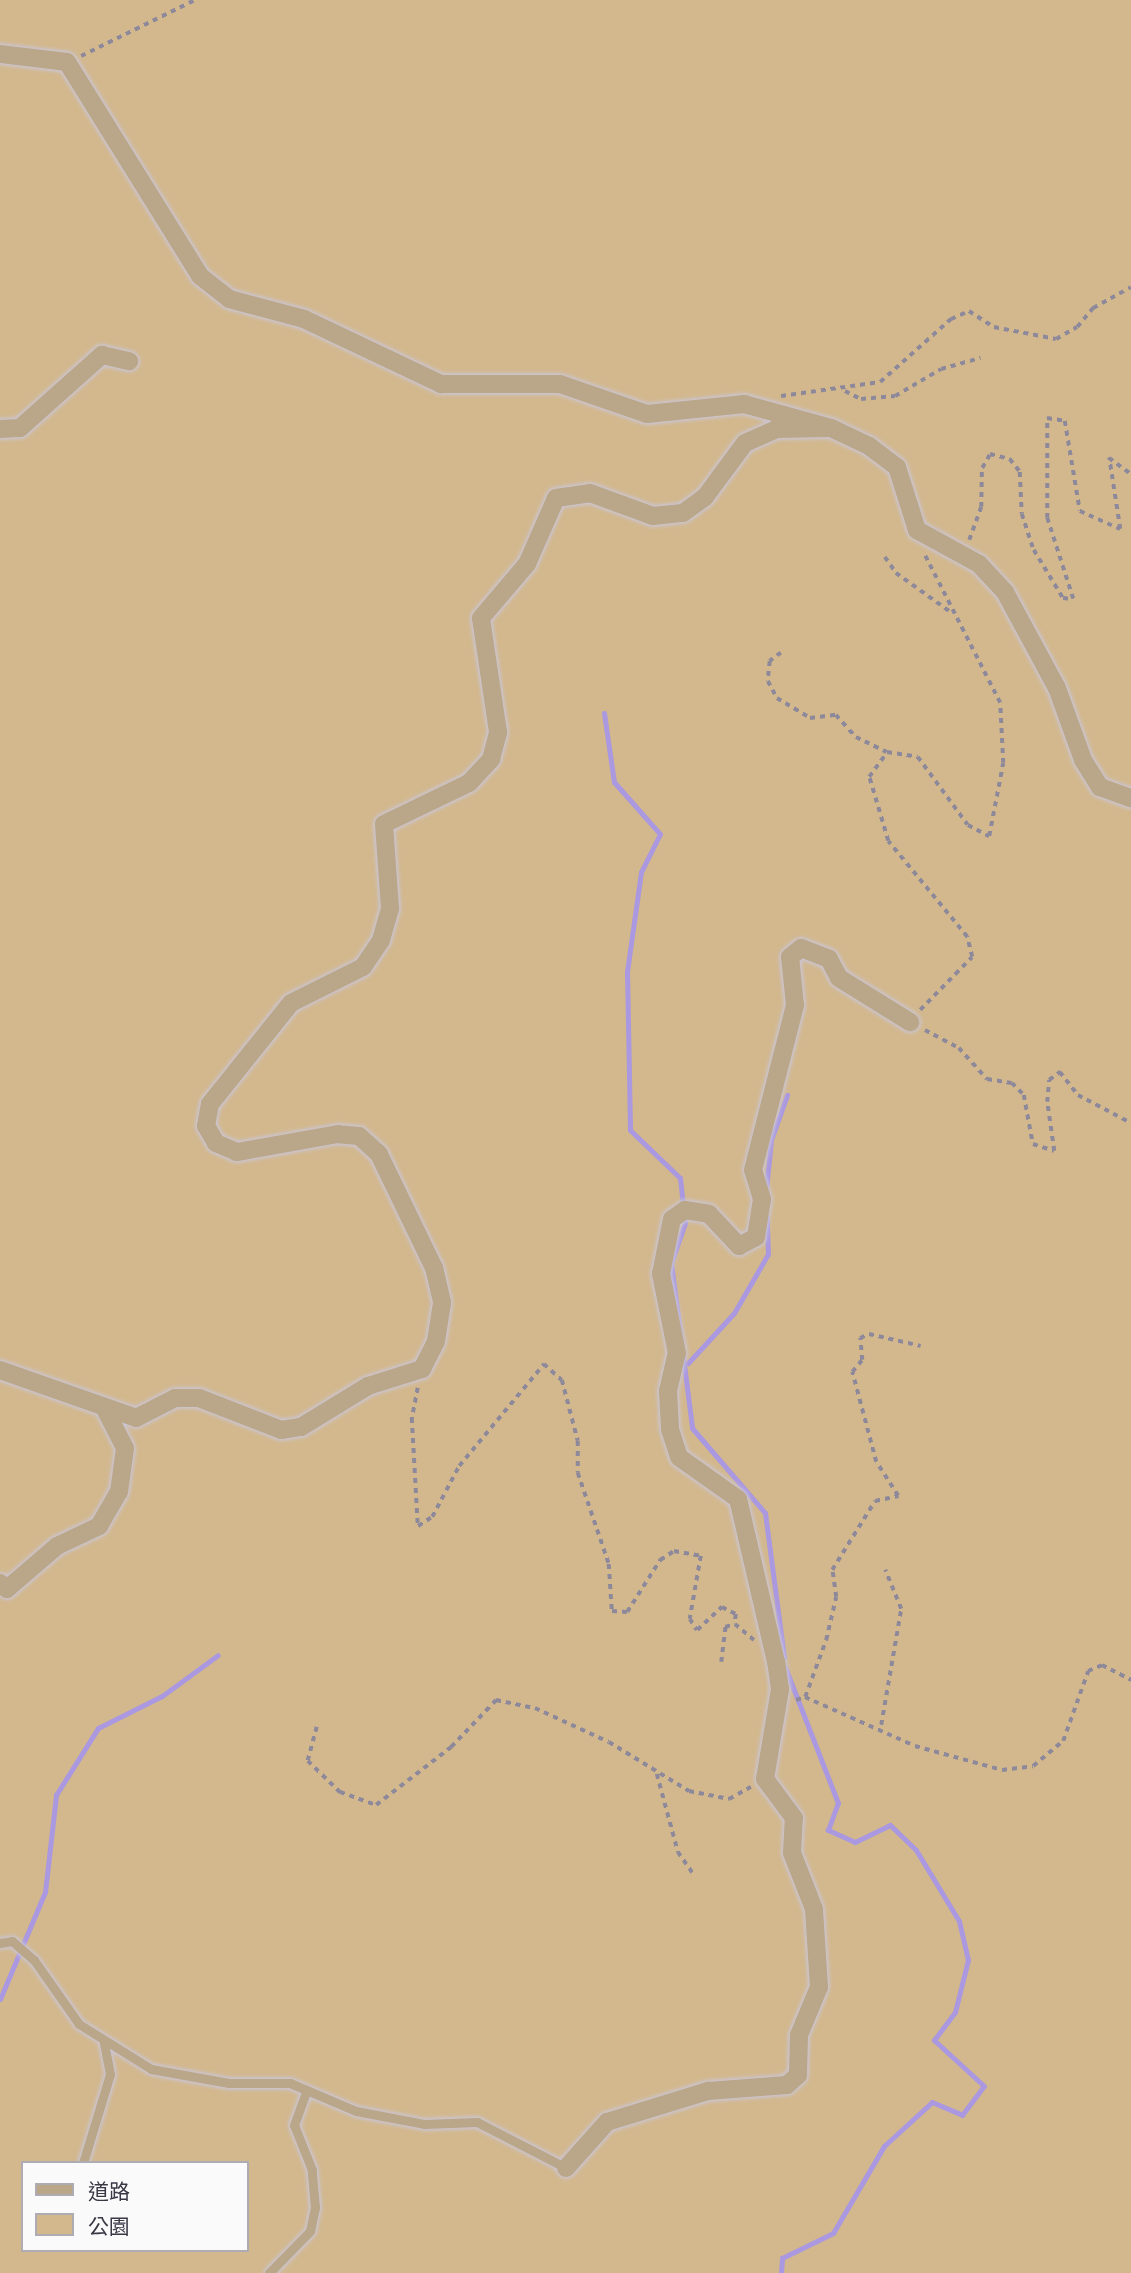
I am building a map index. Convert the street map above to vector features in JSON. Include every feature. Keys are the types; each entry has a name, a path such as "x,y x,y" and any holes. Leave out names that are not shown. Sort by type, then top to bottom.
{"street":[{"path":"0,54 67,62 200,276 229,299 304,319 442,384 560,384 647,414 744,404 831,428 897,467 917,530 958,556 979,564 1005,592 1100,787 1131,798"},
{"path":"0,429 20,428 102,355 129,361"},
{"path":"0,1370 85,1397 106,1411 136,1418 175,1398 199,1398 281,1430 301,1427 368,1386 422,1369 436,1341 442,1302 435,1268 379,1154 359,1136 338,1134 237,1152 216,1143 206,1126 210,1104 290,1003 363,967 381,940 390,908 384,824 469,783 491,759 498,732 481,618 527,564 556,498 590,493 653,516 683,513 705,497 745,443 776,429 831,428"},
{"path":"566,2168 607,2122 708,2091 787,2085 798,2075 799,2035 818,1987 814,1909 792,1853 794,1818 765,1779 778,1706 762,1579 738,1499 680,1457 670,1429 668,1391 677,1353 661,1275 672,1219 685,1210 709,1214 740,1246 756,1237 762,1199 754,1170 796,1004 790,957 801,948 829,959 839,978 910,1021"},
{"path":"0,1583 7,1589 57,1546 99,1526 119,1492 125,1448 106,1411"}],"lane":[{"path":"0,1943 12,1941 34,1960 79,2024 151,2069 307,2090 383,2116 477,2122 566,2168"},
{"path":"84,2161 110,2074 104,2042"},
{"path":"269,2273 310,2231 315,2207 312,2170 294,2125 307,2090"}],"path":[{"path":"67,62 195,0"},
{"path":"744,404 817,388 843,390 880,382 951,319 969,311 994,327 1056,339 1077,327 1093,308 1131,288"},
{"path":"843,390 861,399 894,396 941,369 980,358"},
{"path":"958,556 981,508 986,461 990,454 1010,459 1020,472 1021,514 1034,550 1063,597 1073,598 1047,518 1047,418 1065,421 1080,511 1120,529 1109,458 1131,474"},
{"path":"781,653 770,662 768,681 777,698 810,718 836,715 856,737 887,752 918,757 968,825 989,836 1003,763 1000,703 926,564 917,530"},
{"path":"885,557 896,573 954,615"},
{"path":"887,752 869,776 888,841 967,937 972,957 910,1021 959,1048 987,1079 1012,1083 1024,1095 1033,1144 1054,1151 1046,1102 1049,1080 1060,1072 1078,1095 1131,1123"},
{"path":"805,1697 827,1640 836,1597 832,1570 875,1500 898,1496 876,1462 852,1372 862,1360 860,1338 869,1334 921,1346"},
{"path":"422,1369 412,1418 418,1526 432,1517 459,1465 499,1425 544,1364 562,1380 578,1441 578,1473 608,1564 612,1611 627,1612 660,1560 674,1551 701,1556 690,1619 697,1630 722,1607 736,1614 735,1624"},
{"path":"881,1726 901,1609 885,1570"},
{"path":"735,1624 756,1643"},
{"path":"721,1662 725,1627 735,1624"},
{"path":"778,1706 805,1697 844,1718 881,1726 915,1746 1002,1770 1033,1766 1063,1741 1076,1720 1088,1671 1102,1665 1131,1680"},
{"path":"317,1727 308,1761 340,1791 376,1805 451,1746 496,1700 535,1708 597,1737 689,1791 729,1799 765,1779"},
{"path":"657,1774 678,1853 695,1876"}],"green space":[{"path":"0,0 1131,0 1131,2273 0,2273"}],"waterway":[{"path":"604,713 614,782 660,834 641,872 627,971 630,1130 680,1178 685,1223 671,1263 692,1428 765,1513 784,1658"},
{"path":"766,1190 771,1140 787,1095"},
{"path":"688,1363 734,1313 768,1254 767,1217"},
{"path":"0,1999 45,1892 56,1795 98,1728 162,1696 218,1655"},
{"path":"781,2273 782,2258 833,2233 884,2146 932,2102 962,2115 984,2086 934,2040 955,2012 968,1960 959,1921 916,1850 890,1825 855,1842 828,1830 838,1803 785,1667"}]}
